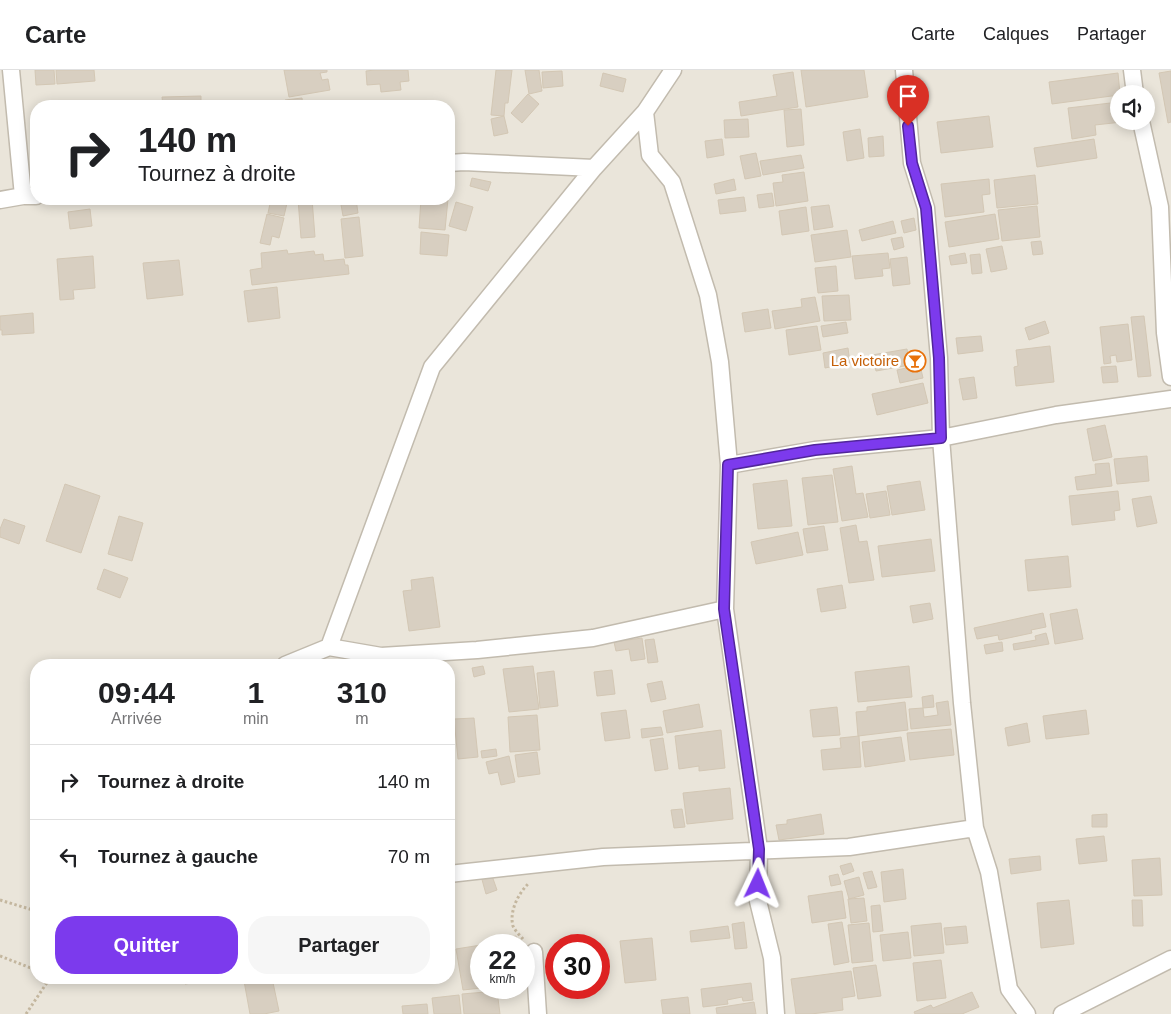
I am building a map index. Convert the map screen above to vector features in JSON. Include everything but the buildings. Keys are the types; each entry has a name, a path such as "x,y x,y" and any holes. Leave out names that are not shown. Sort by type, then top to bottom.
{"street":[{"path":"0,200 30,196 11,70"},
{"path":"329,647 432,367 594,168 645,112 673,70"},
{"path":"904,70 912,163 926,208 939,358 941,438 975,828 989,872 1009,989 1027,1014"},
{"path":"1132,70 1134,85"},
{"path":"645,112 650,155 672,182 708,295 720,362 728,465 724,609 759,849 758,901 772,958 776,1014"},
{"path":"1143,130 1160,207 1165,333 1171,377"},
{"path":"455,163 594,168"},
{"path":"728,465 815,450 941,438 1056,415 1171,400"},
{"path":"300,659 329,647 381,656 477,650 593,638 724,609"},
{"path":"455,873 603,857 849,846 975,828"},
{"path":"1062,1014 1171,959"},
{"path":"535,968 538,1014"}],"path":[{"path":"519,934 514,928 511,915 521,890 550,863"},
{"path":"0,900 30,909"},
{"path":"0,956 30,968"},
{"path":"26,1014 46,984"}],"shaded area":[{"path":"0,70 1171,70 1171,1014 0,1014"}],"place":[{"name":"La victoire","path":"915,361"}],"route":[{"path":"758,884 759,849 724,609 728,465 815,450 941,438 939,358 926,208 912,163 908,126"}]}
